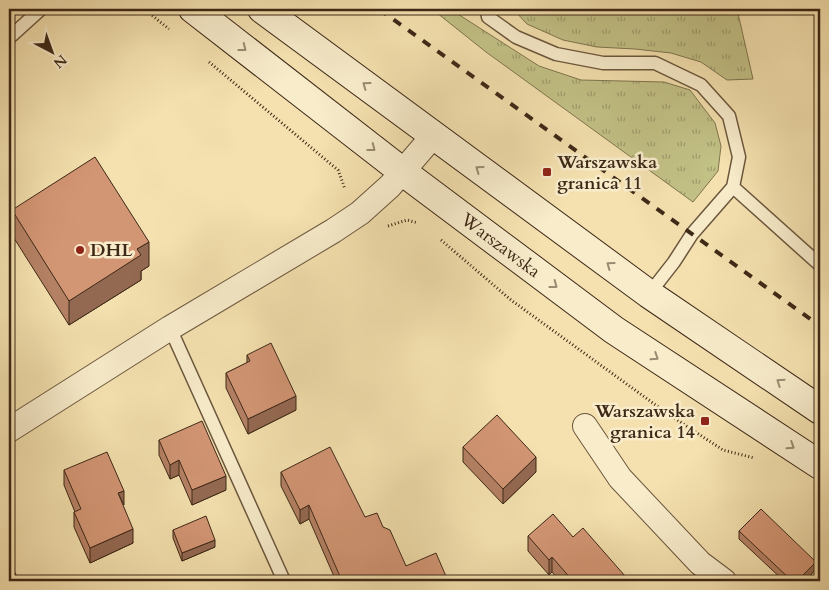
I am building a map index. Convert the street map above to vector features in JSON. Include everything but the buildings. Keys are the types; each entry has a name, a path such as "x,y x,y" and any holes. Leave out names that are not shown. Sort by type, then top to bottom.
{"main road":[{"name":"Warszawska","path":"193,9 403,172 614,330 820,465"},
{"path":"262,9 650,294 820,410"}],"street":[{"path":"9,430 170,328 333,232 360,213 390,186 434,135"},
{"path":"585,426 620,478 700,563 724,581"}],"lane":[{"path":"9,38 41,9"},
{"path":"487,9 488,17 516,37 556,54 603,63 655,63 701,85 729,116 738,157 733,187 692,234 650,294"},
{"path":"733,187 820,265"},
{"path":"170,328 284,581"},
{"path":"9,576 11,581"}],"path":[{"path":"144,9 170,29"},
{"path":"206,59 338,170 346,195"}],"green space":[{"path":"432,9 450,9 539,66 581,80 664,82 690,90 715,123 721,146 718,171 693,202 486,52"},
{"path":"513,9 737,9 753,79 727,80 701,62 671,53 597,47 563,40 527,24"}],"railway":[{"path":"379,9 820,326"}],"place":[{"name":"Warszawska granica 11","path":"547,172"},
{"name":"DHL","path":"80,250"},
{"name":"Warszawska granica 14","path":"705,421"}]}
